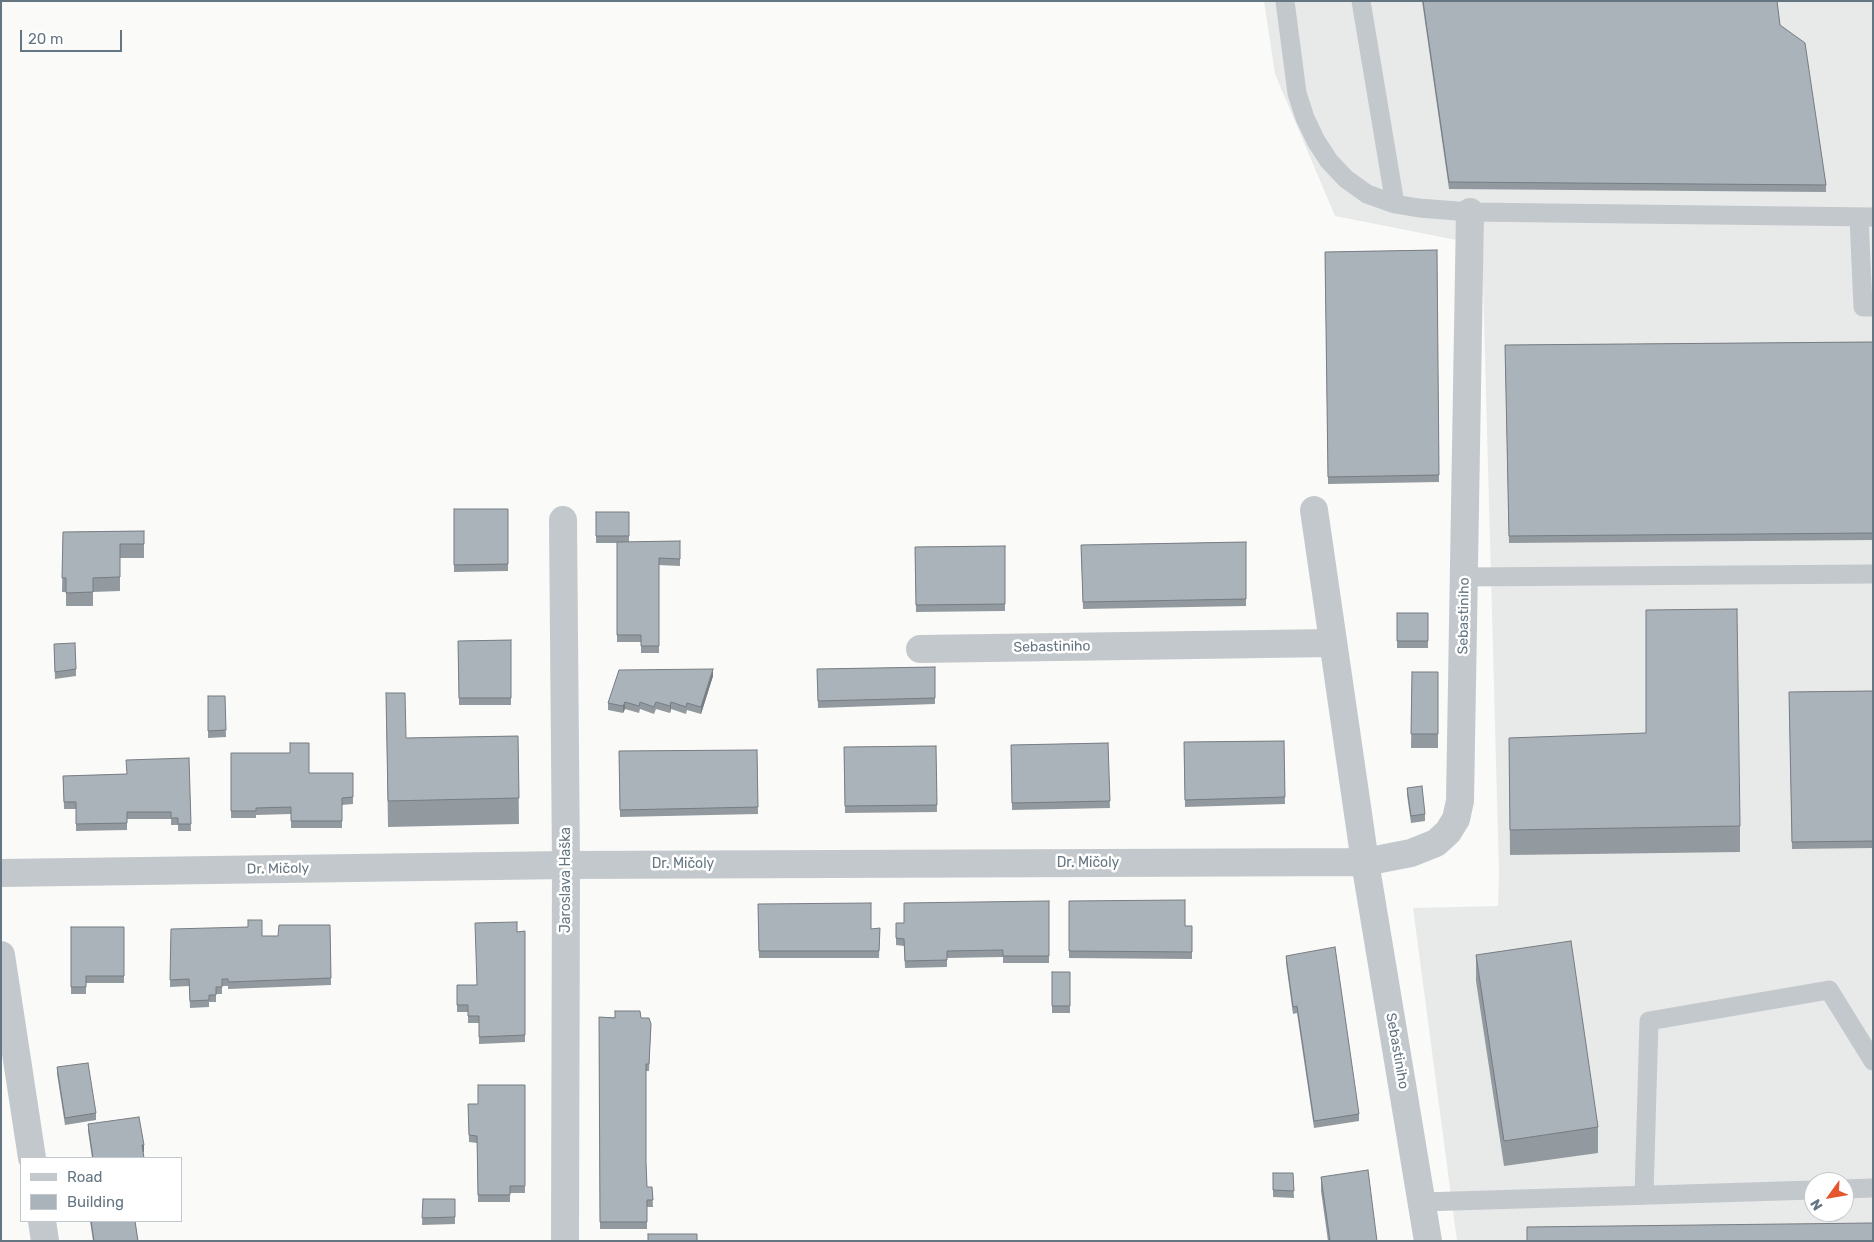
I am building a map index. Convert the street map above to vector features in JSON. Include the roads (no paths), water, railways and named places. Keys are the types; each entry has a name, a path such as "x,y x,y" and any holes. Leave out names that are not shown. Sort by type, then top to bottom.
{"street":[{"name":"Sebastiniho","path":"1365,862 1411,853 1436,844 1448,832 1456,819 1460,801 1470,212"},
{"name":"Sebastiniho","path":"1314,510 1365,862 1428,1241"},
{"name":"Jaroslava Haška","path":"563,520 566,865 565,1241"},
{"name":"Sebastiniho","path":"920,649 1333,643"},
{"name":"Dr. Mičoly","path":"1,873 566,865 1365,862"},
{"path":"1,955 32,1157"},
{"path":"42,1222 45,1241"}],"lane":[{"path":"1285,1 1297,93 1305,118 1316,141 1329,161 1346,179 1367,194 1395,204 1470,212 1866,217 1863,307 1873,307"},
{"path":"1362,1 1395,204"},
{"path":"1464,577 1873,574"},
{"path":"1644,1195 1649,1021 1829,990 1873,1061"},
{"path":"1854,1189 1873,1188"},
{"path":"1422,1202 1804,1190"}]}
